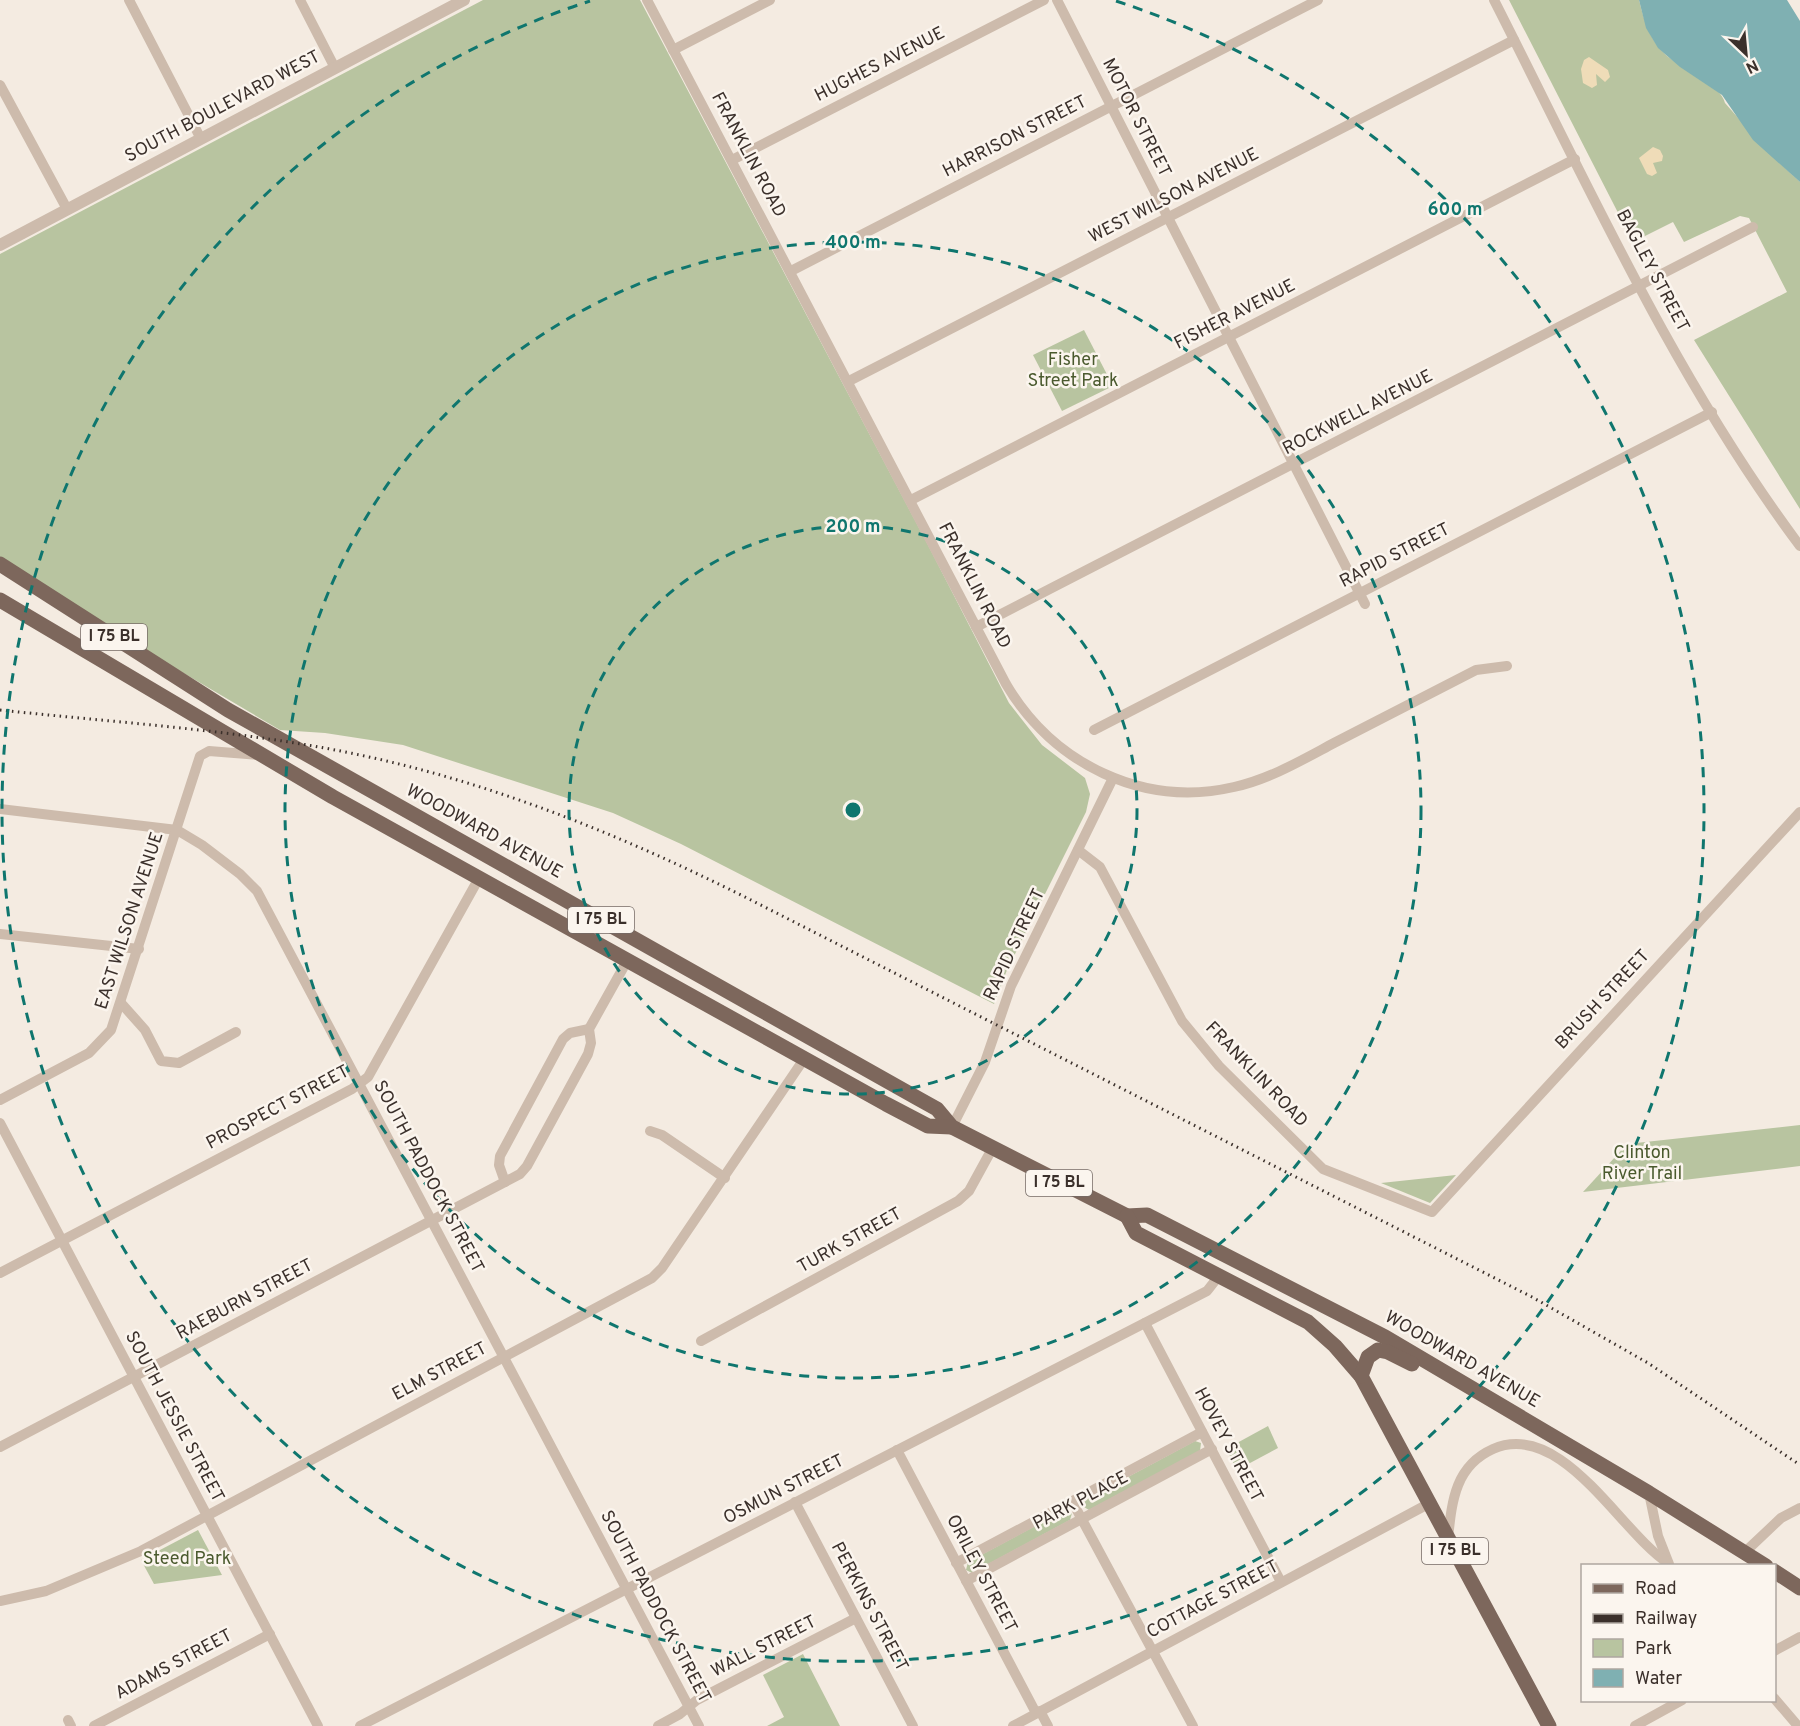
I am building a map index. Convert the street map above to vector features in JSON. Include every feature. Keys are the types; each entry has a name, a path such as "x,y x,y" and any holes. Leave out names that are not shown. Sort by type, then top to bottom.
{"main road":[{"name":"WOODWARD AVENUE","path":"0,564 228,710 937,1109 952,1127 1126,1216 1147,1215 1385,1337 1649,1493 1763,1564"},
{"name":"WOODWARD AVENUE","path":"0,600 262,756 804,1059 928,1126 952,1127"},
{"path":"478,878 476,870 482,865 577,918 598,919"},
{"path":"627,960 639,957 698,991 707,987 706,980"},
{"name":"WOODWARD AVENUE","path":"1126,1216 1136,1233 1308,1322 1335,1346 1361,1376 1549,1726"},
{"path":"1361,1376 1368,1357 1378,1350 1388,1352 1442,1378 1472,1389"},
{"path":"1776,1572 1800,1588"}],"street":[{"path":"129,0 201,139"},
{"path":"300,0 335,68"},
{"name":"SOUTH BOULEVARD WEST","path":"0,245 464,0"},
{"name":"FRANKLIN ROAD","path":"647,0 1011,692 1034,723 1070,755 1113,778 1152,789 1185,792 1218,790 1250,783 1281,770 1476,670 1507,666"},
{"path":"673,50 770,0"},
{"name":"HUGHES AVENUE","path":"732,160 1044,0"},
{"name":"MOTOR STREET","path":"1057,0 1365,604"},
{"name":"HARRISON STREET","path":"791,271 1318,0"},
{"name":"BAGLEY STREET","path":"1494,0 1640,287 1712,412 1798,540"},
{"name":"WEST WILSON AVENUE","path":"849,381 1514,40"},
{"path":"0,85 67,209"},
{"name":"FISHER AVENUE","path":"911,500 1575,159"},
{"name":"ROCKWELL AVENUE","path":"976,627 1753,227"},
{"name":"RAPID STREET","path":"1094,730 1712,412"},
{"name":"EAST WILSON AVENUE","path":"0,1100 94,1049 111,1030 122,1003 198,759 209,751 262,756"},
{"name":"RAPID STREET","path":"952,1127 985,1062 1011,986 1113,778"},
{"name":"SOUTH PADDOCK STREET","path":"0,809 177,830 202,845 240,874 257,891 699,1726"},
{"name":"BRUSH STREET","path":"1323,1169 1432,1212 1800,812"},
{"name":"FRANKLIN ROAD","path":"1077,850 1093,860 1104,872 1176,1010 1197,1042 1323,1169"},
{"name":"PROSPECT STREET","path":"0,1273 360,1084 372,1073 478,878"},
{"path":"0,934 139,948"},
{"name":"RAEBURN STREET","path":"0,1447 520,1174 528,1166 588,1054 591,1044 590,1029 627,960"},
{"path":"122,1003 145,1030 161,1062 178,1063 237,1032"},
{"path":"505,1182 499,1165 500,1155 563,1039 570,1033 590,1029"},
{"name":"ELM STREET","path":"0,1601 34,1595 68,1584 141,1551 656,1275 725,1178 804,1059"},
{"name":"SOUTH JESSIE STREET","path":"0,1123 318,1726"},
{"path":"650,1131 662,1135 725,1178"},
{"name":"TURK STREET","path":"701,1341 962,1199 973,1186 992,1149"},
{"name":"OSMUN STREET","path":"360,1726 1207,1291 1218,1277"},
{"name":"HOVEY STREET","path":"1145,1323 1281,1582"},
{"name":"PARK PLACE","path":"956,1563 1203,1432"},
{"path":"1448,1538 1452,1501 1463,1474 1474,1461 1488,1452 1500,1447 1520,1444 1543,1451 1581,1474 1651,1552 1669,1564"},
{"name":"PARK PLACE","path":"966,1581 1212,1449"},
{"name":"ORILEY STREET","path":"897,1450 956,1563 1038,1712 1048,1726"},
{"path":"1649,1493 1658,1536 1669,1564"},
{"path":"1072,1501 1193,1726"},
{"name":"PERKINS STREET","path":"795,1503 914,1726"},
{"name":"COTTAGE STREET","path":"1012,1726 1430,1503"},
{"path":"1745,1552 1781,1518 1800,1508"},
{"name":"WALL STREET","path":"658,1726 697,1700 856,1618"},
{"name":"ADAMS STREET","path":"94,1726 270,1634"},
{"path":"1776,1650 1800,1637"},
{"path":"1776,1700 1798,1726"},
{"path":"1635,1726 1680,1702"}],"green space":[{"path":"483,0 640,0 1009,703 1042,745 1085,778 1090,794 1086,812 1007,970 994,1004 681,844 613,813 403,745 325,733 280,730 0,565 0,254"},
{"path":"1509,0 1639,0 1648,29 1659,48 1671,59 1716,89 1725,103 1769,153 1800,182 1800,509 1694,340 1787,292 1749,218 1740,216 1684,242 1673,222 1633,242"},
{"name":"Fisher Street Park","path":"1084,330 1113,386 1062,411 1033,355"},
{"name":"Clinton River Trail","path":"1800,1125 1800,1166 1583,1192 1627,1144"},
{"path":"1456,1175 1430,1203 1381,1183"},
{"path":"1268,1426 1278,1448 1237,1470 1226,1449"},
{"path":"1195,1441 1201,1443 1200,1451 1089,1510 1084,1507 1083,1501"},
{"path":"1065,1510 1072,1513 1070,1520 972,1573 966,1570 968,1562"},
{"name":"Steed Park","path":"198,1530 222,1575 154,1584 141,1560"},
{"path":"803,1654 840,1726 767,1726 784,1717 763,1675"}],"sand":[{"path":"1589,57 1608,70 1610,77 1605,82 1596,74 1597,85 1592,88 1583,83 1581,69 1584,60"},
{"path":"1653,147 1660,150 1663,156 1662,161 1653,163 1657,173 1652,176 1647,174 1639,158"}],"water":[{"path":"1639,0 1787,0 1800,21 1800,182 1753,140 1722,95 1680,67 1658,48 1646,28"}],"railway":[{"path":"0,710 226,733 316,746 411,767 460,781 606,833 747,898 1532,1297 1648,1363 1800,1465"}]}
